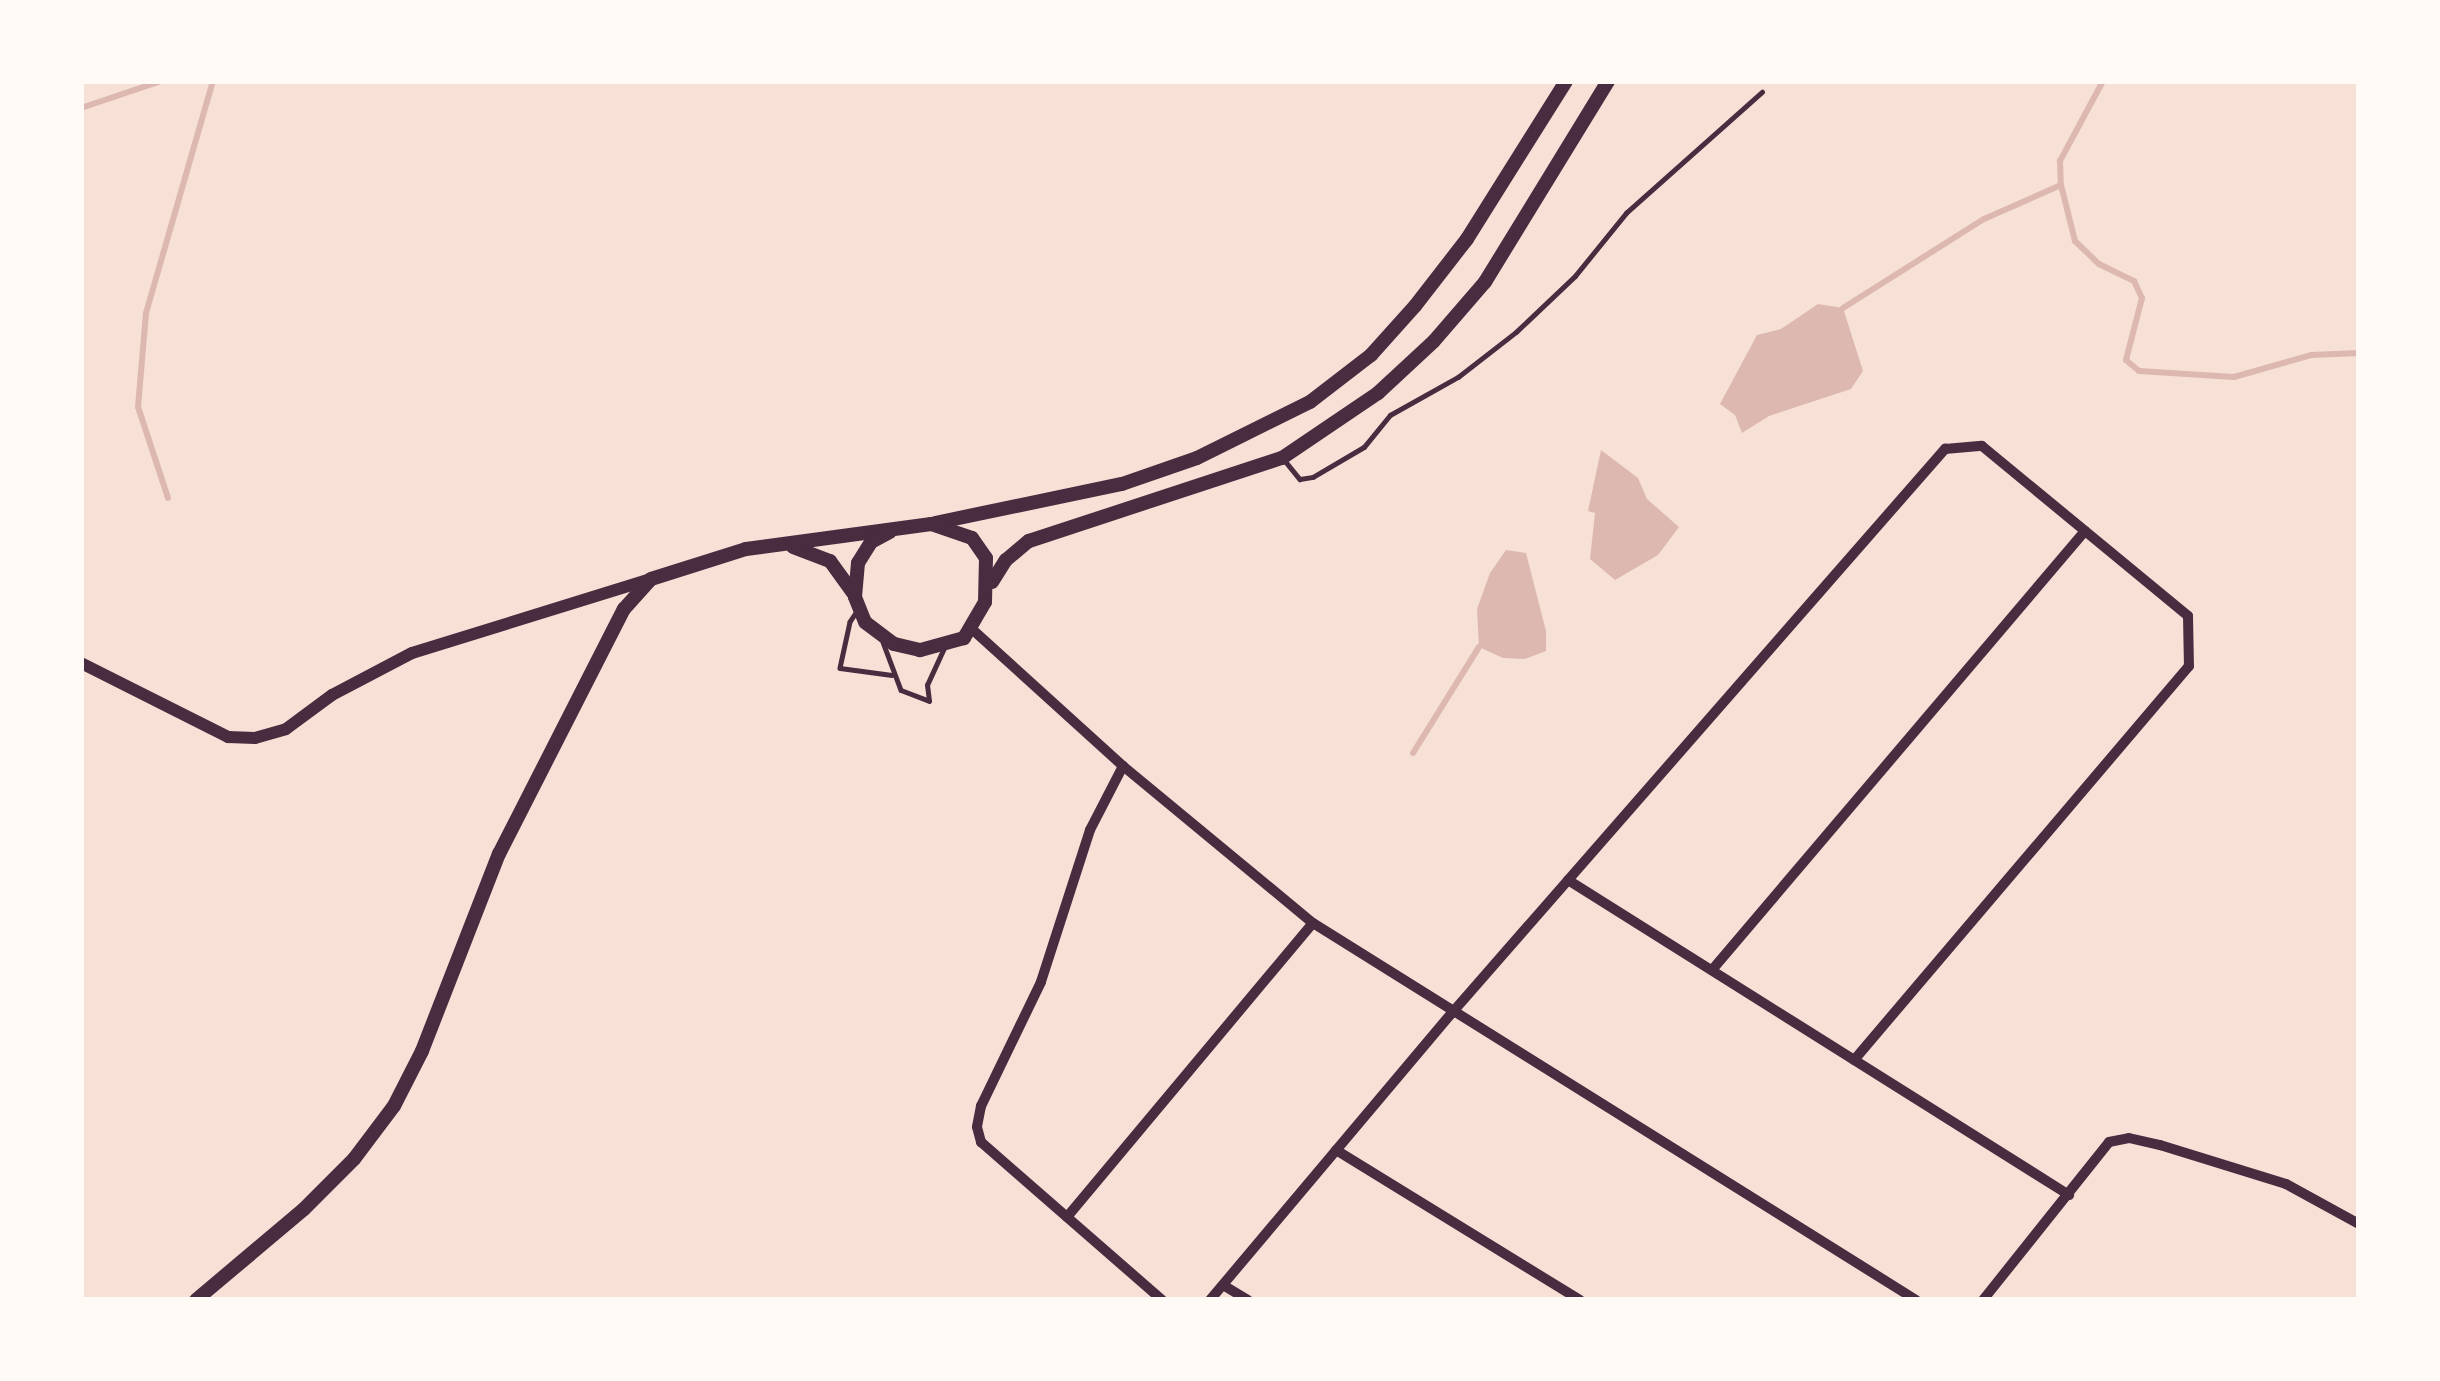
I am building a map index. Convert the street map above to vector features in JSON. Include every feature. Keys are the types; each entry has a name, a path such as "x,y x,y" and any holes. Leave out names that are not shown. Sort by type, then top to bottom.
{"main road":[{"path":"196,1300 304,1209 354,1159 394,1106 422,1051 499,854 624,609 651,579 746,549 890,532 1122,484 1197,458 1310,402 1371,355 1428,289 1467,239 1566,81"},
{"path":"783,544 824,556 881,637 920,650 945,645 973,630 989,587 1006,560 1042,535 1282,458 1378,394 1460,312 1507,250 1608,81"},
{"path":"931,524 972,538 986,558 989,587"},
{"path":"857,603 861,555 871,542 890,532"}],"street":[{"path":"1210,1300 1451,1014 1945,449 1982,446 2188,616 2189,666 1854,1060"},
{"path":"1712,970 2086,531"},
{"path":"81,663 228,737 255,738 286,729 332,695 412,653 651,579"},
{"path":"973,630 1123,766 1313,923 1451,1014 1916,1300"},
{"path":"1123,766 1090,830 1041,982 977,1119 981,1142 1162,1300"},
{"path":"1568,880 2069,1195"},
{"path":"1067,1217 1313,923"},
{"path":"1983,1300 2109,1142 2129,1138 2286,1184 2359,1224"},
{"path":"1336,1150 1580,1300"},
{"path":"1223,1285 1248,1300"}],"lane":[{"path":"1282,458 1300,478 1313,477 1364,447 1390,415 1458,377 1516,332 1575,276 1626,213 1762,92"},
{"path":"857,603 840,668 892,675"},
{"path":"881,637 901,690 929,701 927,685 945,645"}],"shaded area":[{"path":"1818,304 1843,308 1863,371 1851,389 1769,416 1742,433 1735,415 1720,404 1757,335 1781,329"},
{"path":"1601,450 1638,478 1647,499 1679,527 1658,555 1615,580 1590,559 1595,513 1588,511"},
{"path":"1506,550 1526,553 1546,631 1546,651 1525,659 1503,658 1479,647 1477,609 1490,573"}],"waterway":[{"path":"81,108 161,81"},
{"path":"168,498 138,407 146,313 213,81"},
{"path":"2103,81 2060,161 2061,185 2075,241 2099,264 2134,281 2142,298 2126,360 2139,371 2234,377 2311,355 2359,353"},
{"path":"1843,308 1984,219 2061,185"},
{"path":"1413,753 1479,647"}]}
